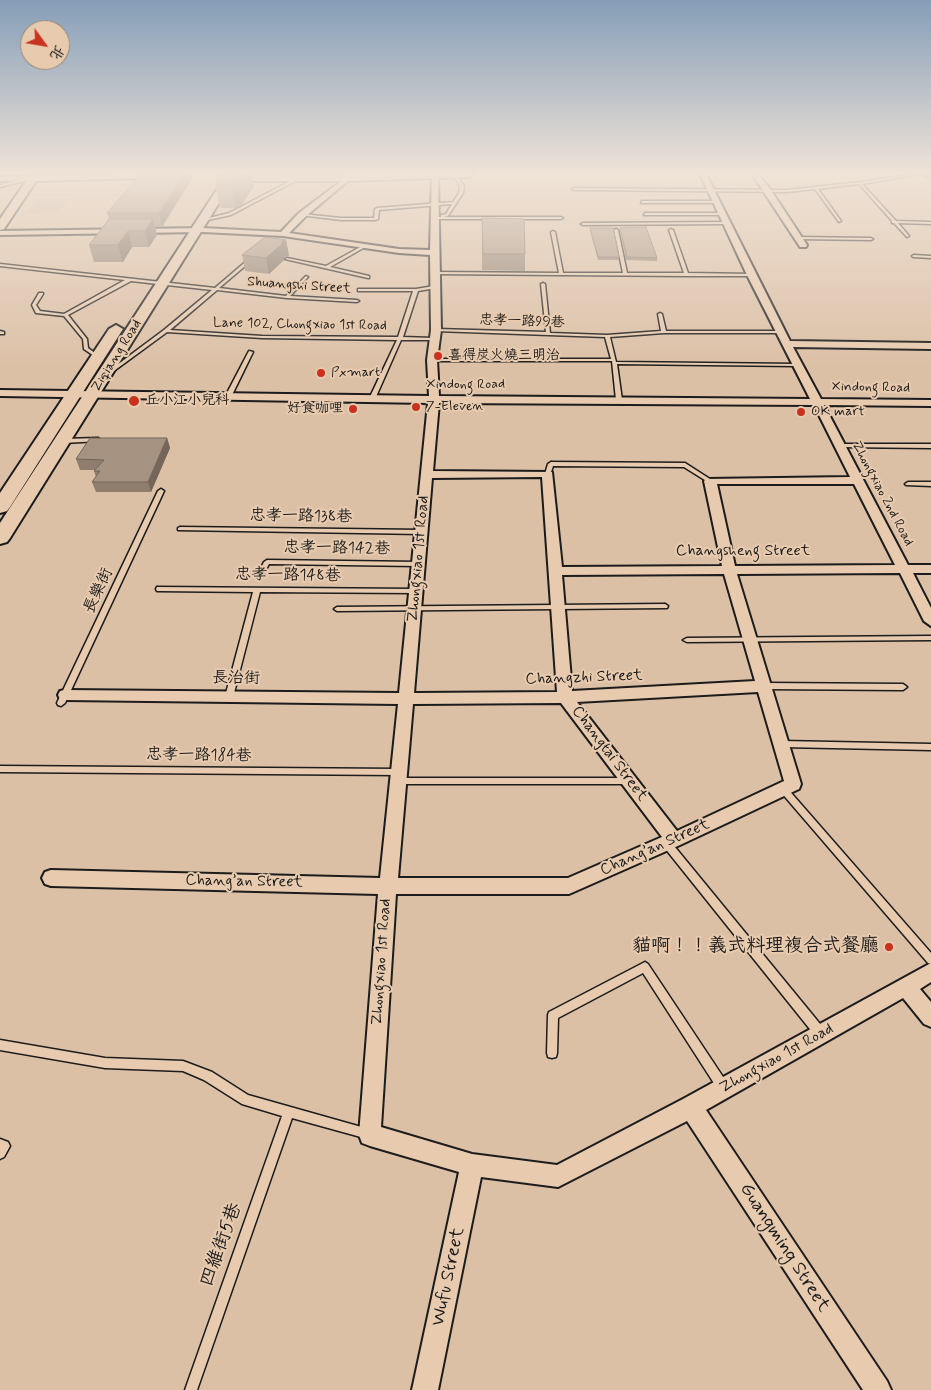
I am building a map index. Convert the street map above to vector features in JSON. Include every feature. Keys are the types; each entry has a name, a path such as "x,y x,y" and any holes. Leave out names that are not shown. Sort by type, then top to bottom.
{"main road":[{"name":"Ziqiang Road","path":"0,507 97,356 155,283 186,239"},
{"name":"Ziqiang Road","path":"0,538 103,379 155,283"}],"street":[{"path":"316,239 399,251 435,253"},
{"name":"Zhongxiao 1st Road","path":"435,239 432,360 434,399 388,886 370,1135 472,1165 558,1176 724,1089 931,972"},
{"name":"Zhongxiao 2nd Road","path":"734,239 786,344 931,621"},
{"path":"786,344 931,346"},
{"name":"Xindong Road","path":"0,393 229,395 372,399 931,403"},
{"path":"427,475 548,474"},
{"name":"Changtai Street","path":"548,474 557,608 566,697 670,842"},
{"path":"783,788 792,784 782,744 729,568 710,481 858,480"},
{"name":"Changsheng Street","path":"556,571 729,568 931,569"},
{"name":"Changzhi Street","path":"406,699 566,697 764,686"},
{"name":"長治街","path":"63,699 229,697 406,699"},
{"name":"Chang’an Street","path":"51,878 388,886 569,886 670,842 783,788"},
{"path":"906,987 931,1017"},
{"name":"Guangming Street","path":"691,1107 878,1390"},
{"name":"Wufu Street","path":"425,1390 472,1165"}],"lane":[{"path":"554,239 561,274"},
{"path":"618,239 625,274"},
{"path":"674,239 688,275"},
{"path":"800,242 871,239"},
{"path":"328,267 364,246"},
{"path":"914,256 931,257"},
{"path":"103,379 166,331 252,259"},
{"path":"287,260 328,267 368,277"},
{"name":"Shuangshi Street","path":"0,265 287,298 357,302"},
{"path":"360,290 416,290 434,280 561,274 751,275"},
{"path":"287,298 306,277"},
{"path":"41,294 34,305 38,312 65,315 129,280"},
{"path":"543,284 548,334"},
{"path":"372,399 400,338 416,290"},
{"path":"660,314 664,332"},
{"path":"65,315 85,339 86,348 97,356"},
{"name":"Lane 102, Chongxiao 1st Road","path":"166,331 262,337 400,338 434,335"},
{"name":"忠孝一路99巷","path":"434,335 548,334 607,336 664,332 780,332"},
{"path":"607,336 614,362 619,400"},
{"path":"229,395 251,352"},
{"path":"432,360 797,365"},
{"path":"63,441 104,440"},
{"path":"840,446 931,446"},
{"path":"548,474 552,464 685,465 710,481"},
{"path":"908,484 931,484"},
{"name":"長樂街","path":"63,699 161,491"},
{"name":"忠孝一路138巷","path":"180,530 422,532"},
{"name":"忠孝一路142巷","path":"262,572 267,562 418,564"},
{"name":"忠孝一路148巷","path":"159,589 257,590 415,600"},
{"path":"229,697 257,590"},
{"path":"337,609 415,600 557,608 665,606"},
{"path":"687,640 931,638"},
{"path":"764,686 903,687"},
{"path":"782,744 931,747"},
{"name":"忠孝一路184巷","path":"0,769 628,781"},
{"path":"783,788 931,960"},
{"path":"670,842 821,1034"},
{"path":"552,1053 552,1015 645,967 724,1089"},
{"path":"0,1045 105,1063 183,1066 208,1076 246,1100 370,1135"},
{"name":"四維街5巷","path":"191,1390 289,1112"},
{"path":"0,1145 4,1146 0,1153"}],"building":[{"path":"94,239 122,239 118,245 89,245"},
{"path":"263,239 286,240 282,241 282,244 266,258 242,255"},
{"path":"483,239 525,239 525,254 483,254"},
{"path":"593,239 615,239 619,257 598,257"},
{"path":"623,239 650,239 657,258 627,257"},
{"path":"90,438 167,438 148,482 92,482 100,471 94,471 104,460 76,459"}],"place":[{"name":"喜得炭火燒三明治","path":"438,356"},
{"name":"Pxmart","path":"321,373"},
{"name":"丘小江小兒科","path":"134,401"},
{"name":"7-Eleven","path":"416,407"},
{"name":"好食咖哩","path":"353,409"},
{"name":"OK mart","path":"801,412"},
{"name":"貓啊！！義式料理複合式餐廳","path":"889,947"}]}
